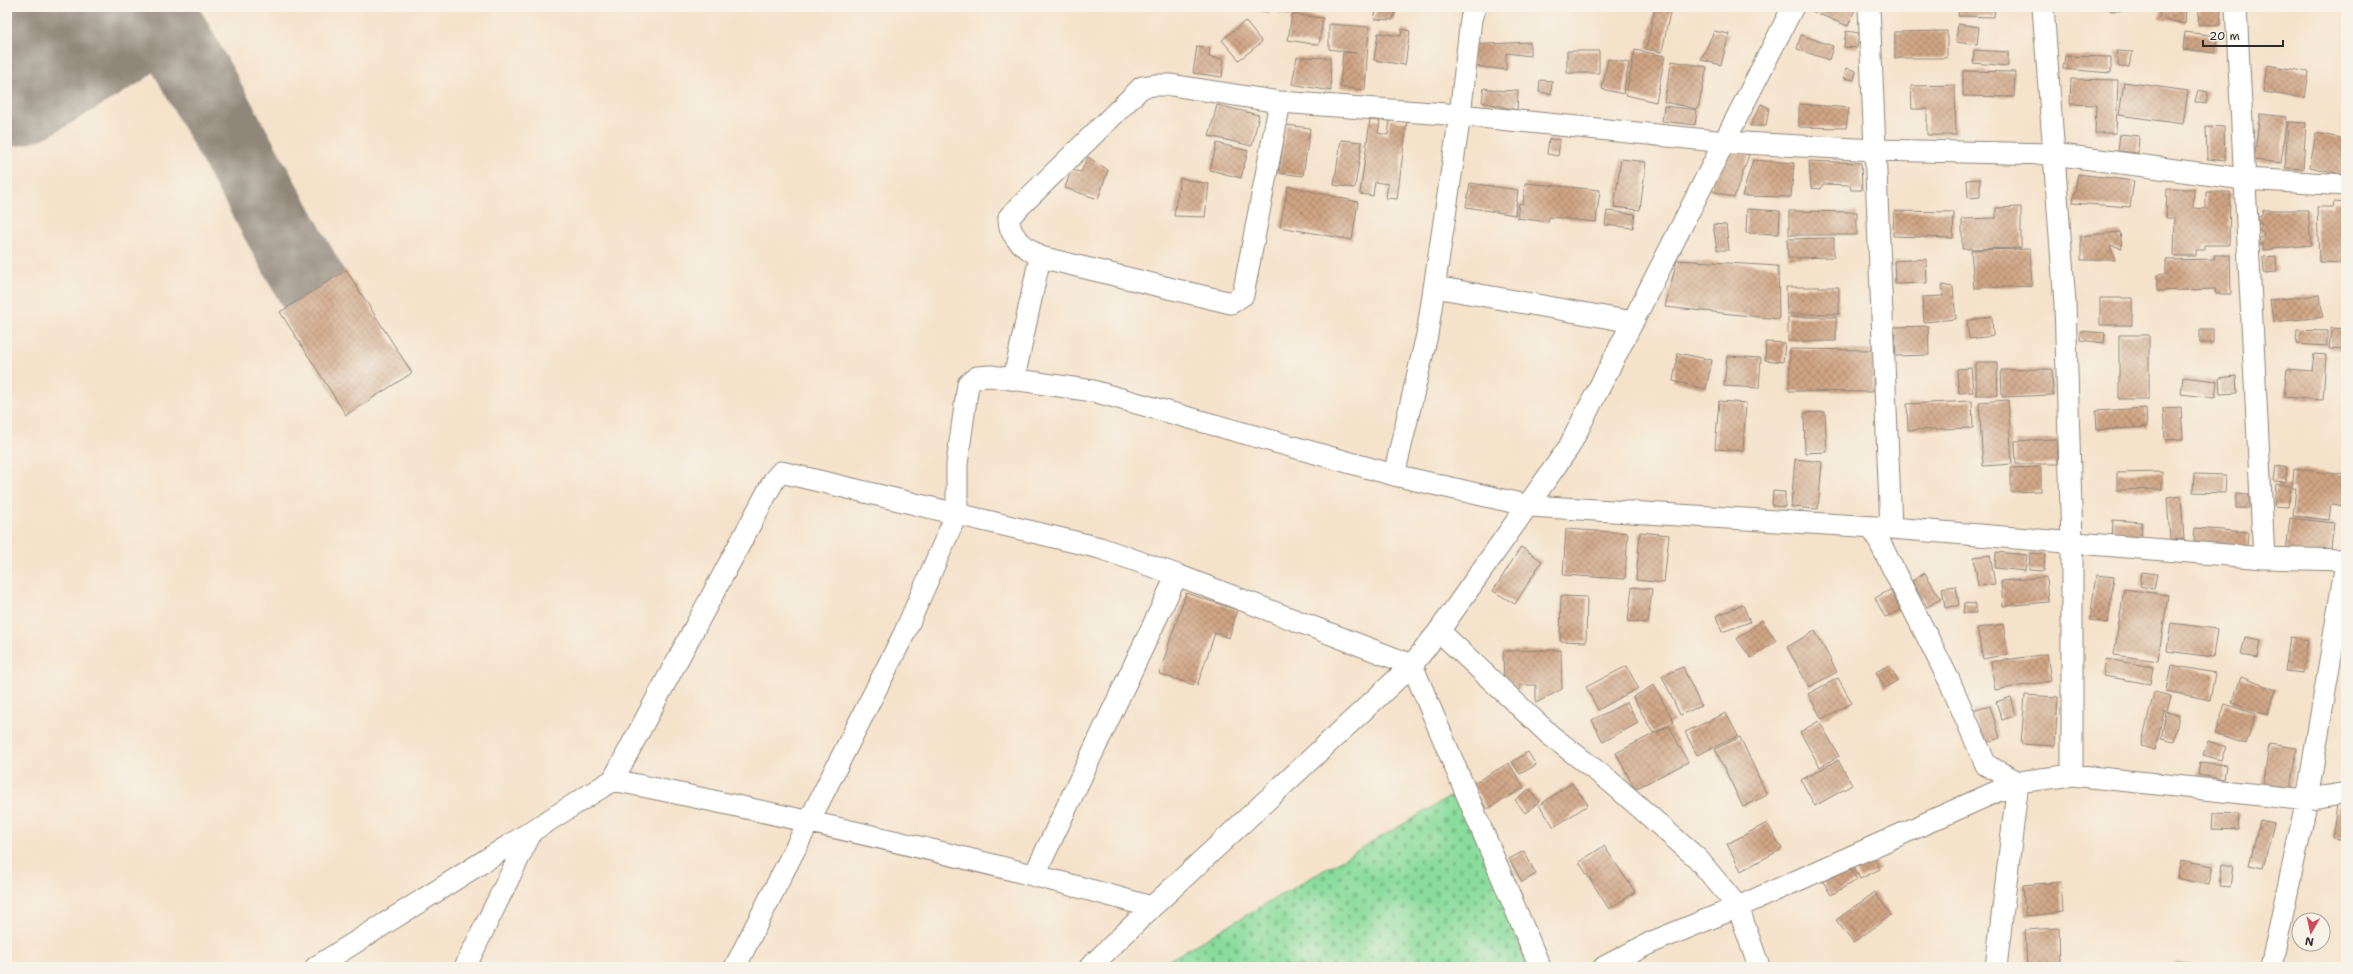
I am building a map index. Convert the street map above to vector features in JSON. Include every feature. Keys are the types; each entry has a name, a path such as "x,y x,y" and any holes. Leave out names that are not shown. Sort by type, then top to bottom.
{"street":[{"path":"1394,474 1427,335 1460,116 1471,19 1475,7"},
{"path":"1090,967 1152,906 1412,665 1439,631 1530,506 1569,447 1726,142 1793,7"},
{"path":"1869,7 1875,150 1882,528 1986,765 2018,782"},
{"path":"2043,7 2052,154 2065,302 2072,542 2072,775"},
{"path":"2236,7 2264,558"},
{"path":"1280,102 1243,295 1238,300 1231,303 1040,257 1013,236 1009,227 1009,217 1142,87 1154,84 1171,85 1280,102 1460,116 1726,142 1875,150 2052,154 2244,179 2346,185"},
{"path":"1014,378 1040,257"},
{"path":"1435,287 1633,322"},
{"path":"735,967 904,634 957,513 957,464 968,384 977,377 1014,378 1093,391 1394,474 1530,506 1882,528 2264,558 2346,560"},
{"path":"316,967 613,780 774,480 781,472 1100,548 1177,575 1412,665 1540,967"},
{"path":"2271,967 2307,800 2346,563"},
{"path":"1035,874 1177,575"},
{"path":"1439,631 1550,735 1612,783 1698,859 1738,907 1759,967"},
{"path":"1604,967 1650,943 1738,907 2018,782 2072,775 2307,800 2346,793"},
{"path":"613,780 809,820 1035,874 1152,906"},
{"path":"1996,967 2018,782"},
{"path":"465,967 531,833"}],"green space":[{"path":"1462,790 1528,967 1157,967"}],"building":[{"path":"1254,7 1290,7 1289,13 1269,9 1268,12 1254,10"},
{"path":"1377,7 1397,7 1393,20 1374,19"},
{"path":"1544,7 1582,7 1582,9"},
{"path":"1655,7 1671,7 1662,52 1646,49"},
{"path":"1811,7 1856,7 1848,26 1809,10"},
{"path":"1959,7 1995,7 1994,17 1958,16"},
{"path":"2112,7 2133,7 2133,10 2110,11"},
{"path":"2160,7 2186,7 2185,24 2159,18"},
{"path":"2191,7 2221,7 2220,25 2198,24 2199,9"},
{"path":"1292,14 1323,18 1319,45 1288,40"},
{"path":"1245,21 1262,42 1239,60 1222,40"},
{"path":"1329,24 1369,27 1365,90 1340,87 1343,52 1356,53 1329,49"},
{"path":"1958,24 1979,27 1977,45 1956,42"},
{"path":"1402,29 1410,31 1405,65 1374,60 1378,33 1401,36"},
{"path":"1714,31 1729,34 1721,65 1701,60"},
{"path":"1846,31 1859,33 1857,48 1844,47"},
{"path":"1947,31 1947,58 1895,58 1895,32"},
{"path":"2185,32 2217,36 2215,53 2183,49"},
{"path":"1801,35 1833,46 1829,60 1797,49"},
{"path":"1530,42 1530,56 1506,53 1506,70 1474,66 1468,45"},
{"path":"1197,46 1210,48 1209,57 1224,59 1222,77 1193,73"},
{"path":"1635,50 1665,56 1656,102 1626,95"},
{"path":"1974,50 2008,52 2008,66 1973,63"},
{"path":"1567,51 1599,51 1599,73 1567,73"},
{"path":"2116,51 2133,52 2129,66 2119,67"},
{"path":"2065,56 2111,57 2111,73 2063,69"},
{"path":"1297,57 1330,58 1331,91 1292,84"},
{"path":"1608,59 1629,63 1623,94 1602,89"},
{"path":"1672,61 1707,67 1698,109 1664,102"},
{"path":"2267,65 2309,72 2305,98 2263,92"},
{"path":"1846,68 1856,71 1854,80 1844,78"},
{"path":"1963,71 2015,72 2014,97 1963,96"},
{"path":"2071,79 2118,80 2116,133 2095,133 2096,105 2070,104"},
{"path":"1540,80 1552,81 1551,94 1539,92"},
{"path":"2124,82 2188,91 2183,124 2119,115"},
{"path":"1955,85 1956,135 1927,135 1927,109 1912,109 1911,86"},
{"path":"1484,88 1504,91 1518,90 1517,110 1482,102"},
{"path":"2198,90 2208,92 2206,104 2195,102"},
{"path":"1761,104 1769,108 1766,126 1750,126"},
{"path":"1799,104 1849,108 1846,128 1799,127"},
{"path":"1217,105 1259,115 1252,146 1209,136"},
{"path":"1664,106 1697,110 1695,125 1662,121"},
{"path":"2260,114 2287,117 2281,163 2254,160"},
{"path":"1370,120 1380,121 1378,133 1388,135 1390,120 1407,122 1397,199 1386,198 1388,184 1375,182 1373,196 1360,194"},
{"path":"2288,122 2306,123 2303,169 2285,168"},
{"path":"1286,125 1310,128 1303,176 1279,173"},
{"path":"2206,126 2224,127 2225,161 2207,159"},
{"path":"2316,133 2346,139 2346,175 2310,167"},
{"path":"2120,134 2139,136 2138,153 2118,151"},
{"path":"1549,139 1560,140 1558,156 1547,154"},
{"path":"1341,140 1362,142 1355,188 1334,185"},
{"path":"1217,143 1248,151 1241,178 1210,170"},
{"path":"1725,147 1749,155 1734,198 1710,190"},
{"path":"1088,157 1108,170 1098,199 1065,188 1071,170 1081,172"},
{"path":"1621,159 1646,162 1640,210 1614,207"},
{"path":"1753,160 1794,163 1791,197 1742,196"},
{"path":"1809,161 1861,163 1862,190 1851,190 1850,185 1823,184 1821,189 1811,188"},
{"path":"2078,174 2134,181 2130,207 2073,203"},
{"path":"1180,178 1209,184 1205,217 1174,216"},
{"path":"1980,179 1980,197 1968,198 1967,180"},
{"path":"1470,183 1518,190 1515,215 1466,207"},
{"path":"1525,183 1600,190 1596,222 1549,217 1548,222 1517,218 1519,203 1523,204"},
{"path":"1288,186 1358,202 1352,240 1280,227"},
{"path":"2167,189 2194,189 2193,208 2206,209 2206,192 2230,192 2229,245 2204,245 2204,250 2196,250 2196,256 2174,256 2175,218 2166,218"},
{"path":"2334,202 2346,203 2346,263 2319,262 2317,207 2333,207"},
{"path":"2021,207 2021,248 1962,249 1962,219 1996,218 1996,208"},
{"path":"1747,209 1780,211 1779,234 1746,233"},
{"path":"2263,210 2308,210 2311,245 2263,250 2263,244 2258,244 2264,233 2259,230 2262,224 2257,223 2257,217 2261,216"},
{"path":"1607,211 1635,214 1633,228 1605,225"},
{"path":"1789,211 1857,212 1857,235 1789,235"},
{"path":"1894,211 1954,212 1953,238 1893,236"},
{"path":"1713,224 1726,225 1729,250 1717,250"},
{"path":"2120,232 2122,248 2110,245 2115,260 2081,260 2081,236"},
{"path":"1834,238 1834,257 1788,258 1787,239"},
{"path":"2030,249 2032,286 1974,288 1971,250"},
{"path":"2214,255 2230,255 2231,294 2216,294 2215,289 2157,291 2157,275 2166,274 2166,260 2215,259"},
{"path":"2276,256 2277,272 2264,273 2263,257"},
{"path":"1926,259 1927,283 1895,284 1894,261"},
{"path":"1677,260 1778,266 1779,319 1665,307"},
{"path":"346,270 412,373 346,415 280,312"},
{"path":"1942,285 1953,287 1956,319 1924,322 1922,297 1943,296"},
{"path":"1786,287 1839,287 1839,314 1787,314"},
{"path":"2320,295 2323,317 2273,322 2270,300"},
{"path":"2100,298 2132,298 2132,325 2100,325"},
{"path":"1992,316 1993,336 1969,339 1967,321"},
{"path":"1788,317 1836,317 1836,341 1788,341"},
{"path":"1928,326 1929,355 1896,356 1894,327"},
{"path":"2331,328 2346,329 2346,350 2329,349"},
{"path":"2200,329 2213,329 2213,343 2200,343"},
{"path":"2297,330 2327,331 2327,346 2296,344"},
{"path":"2080,331 2105,333 2104,343 2080,340"},
{"path":"2119,335 2149,335 2149,399 2119,399"},
{"path":"1766,342 1785,343 1783,362 1765,360"},
{"path":"1790,349 1874,350 1873,392 1789,391"},
{"path":"1678,353 1712,360 1706,389 1673,381"},
{"path":"2314,354 2326,355 2323,400 2284,397 2287,369 2312,371"},
{"path":"1727,356 1761,358 1759,388 1724,386"},
{"path":"1976,362 1997,362 1998,395 1976,395"},
{"path":"1971,368 1973,392 1959,393 1957,369"},
{"path":"2052,369 2053,395 2002,397 2001,370"},
{"path":"2236,376 2237,393 2220,394 2219,378"},
{"path":"2183,377 2217,381 2215,398 2181,394"},
{"path":"2008,400 2012,464 1983,466 1979,402"},
{"path":"1719,401 1746,403 1743,451 1715,449"},
{"path":"1972,401 1973,428 1908,430 1907,404"},
{"path":"2181,407 2183,439 2165,440 2163,408"},
{"path":"2146,408 2147,427 2097,430 2096,411"},
{"path":"1825,412 1827,452 1805,453 1804,413"},
{"path":"2057,439 2058,464 2016,464 2015,441"},
{"path":"1795,459 1822,462 1818,509 1791,507"},
{"path":"2276,466 2287,468 2285,482 2274,481"},
{"path":"2041,467 2041,491 2011,492 2011,468"},
{"path":"2294,469 2346,475 2345,506 2331,504 2329,520 2293,516 2296,488 2292,488"},
{"path":"2162,472 2162,489 2117,490 2117,473"},
{"path":"2194,474 2226,475 2225,493 2193,492"},
{"path":"2276,484 2291,486 2288,507 2274,506"},
{"path":"1773,491 1785,492 1785,507 1772,506"},
{"path":"2236,494 2249,495 2249,508 2236,508"},
{"path":"2181,496 2184,539 2170,540 2167,498"},
{"path":"2290,518 2334,523 2330,557 2286,552"},
{"path":"2113,520 2142,522 2141,542 2112,540"},
{"path":"2195,528 2248,532 2247,547 2194,543"},
{"path":"1566,529 1628,533 1625,579 1563,575"},
{"path":"1640,532 1669,535 1664,583 1636,580"},
{"path":"1521,547 1542,561 1515,604 1493,591"},
{"path":"1996,552 2027,555 2025,571 1995,568"},
{"path":"2030,553 2045,554 2044,571 2029,570"},
{"path":"1990,555 1995,584 1978,586 1974,557"},
{"path":"2142,572 2157,574 2154,589 2140,586"},
{"path":"1925,573 1941,599 1927,607 1912,581"},
{"path":"2096,575 2114,577 2108,623 2090,620"},
{"path":"2046,577 2048,602 2003,606 2001,581"},
{"path":"1956,586 1959,605 1945,608 1942,588"},
{"path":"1632,587 1652,589 1648,623 1628,621"},
{"path":"2124,589 2168,595 2158,661 2114,655"},
{"path":"1890,590 1901,610 1885,617 1875,598"},
{"path":"1186,593 1237,610 1229,638 1215,633 1197,686 1159,674"},
{"path":"1561,596 1587,597 1586,642 1560,641"},
{"path":"1964,603 1976,604 1976,613 1963,613"},
{"path":"1743,605 1750,622 1722,632 1716,616"},
{"path":"1762,620 1776,641 1751,658 1737,639"},
{"path":"2171,623 2217,629 2213,657 2167,651"},
{"path":"2003,624 2008,654 1983,659 1977,628"},
{"path":"1815,631 1837,672 1809,687 1787,647"},
{"path":"2245,637 2261,640 2258,658 2241,655"},
{"path":"2290,637 2308,640 2303,673 2285,671"},
{"path":"1561,650 1562,689 1536,703 1536,685 1520,685 1520,690 1504,690 1503,651"},
{"path":"2047,654 2051,681 1995,690 1991,662"},
{"path":"2106,659 2153,667 2150,684 2103,676"},
{"path":"1889,665 1898,680 1885,688 1876,672"},
{"path":"2171,665 2215,673 2210,700 2166,691"},
{"path":"1627,666 1638,688 1598,710 1586,687"},
{"path":"1683,667 1701,706 1680,715 1662,676"},
{"path":"2241,677 2276,690 2267,715 2232,703"},
{"path":"1838,678 1852,703 1822,719 1808,694"},
{"path":"1654,685 1674,722 1653,733 1633,697"},
{"path":"2154,692 2171,696 2167,711 2164,711 2155,750 2141,746"},
{"path":"2025,695 2058,697 2055,746 2021,744"},
{"path":"2011,697 2016,715 2002,720 1996,702"},
{"path":"1627,702 1638,723 1603,742 1592,720"},
{"path":"2225,704 2256,714 2246,744 2215,734"},
{"path":"1990,706 2000,738 1982,744 1972,711"},
{"path":"2166,712 2179,715 2174,742 2161,739"},
{"path":"1726,713 1738,736 1697,755 1685,732"},
{"path":"1819,721 1839,756 1820,767 1800,732"},
{"path":"1669,726 1688,762 1635,789 1616,753"},
{"path":"1740,737 1767,795 1743,807 1715,749"},
{"path":"2208,741 2226,747 2221,760 2203,755"},
{"path":"2269,744 2297,748 2291,792 2263,788"},
{"path":"1528,752 1536,765 1520,774 1512,762"},
{"path":"1838,760 1852,785 1815,806 1801,780"},
{"path":"2200,762 2226,765 2224,779 2198,775"},
{"path":"1509,763 1524,788 1487,809 1472,784"},
{"path":"1572,783 1588,805 1554,827 1539,805"},
{"path":"1529,789 1539,802 1525,813 1515,800"},
{"path":"2337,805 2346,807 2346,840 2332,838"},
{"path":"2213,813 2239,814 2238,830 2212,829"},
{"path":"2260,820 2274,823 2263,868 2249,865"},
{"path":"1767,823 1782,849 1741,871 1727,844"},
{"path":"1604,846 1635,892 1609,909 1579,862"},
{"path":"1524,851 1536,874 1522,882 1509,859"},
{"path":"1872,853 1880,869 1860,879 1852,863"},
{"path":"2181,860 2213,866 2209,885 2177,878"},
{"path":"1847,863 1857,880 1831,895 1821,878"},
{"path":"2222,864 2233,866 2230,887 2219,886"},
{"path":"2061,882 2063,912 2025,916 2023,885"},
{"path":"1875,892 1891,915 1853,943 1836,920"},
{"path":"2059,928 2060,967 2027,967 2025,930"},
{"path":"2175,961 2200,966 2200,967 2174,967"}],"taxiway":[{"path":"158,7 314,290"}],"runway":[{"path":"7,57 92,7"}]}
